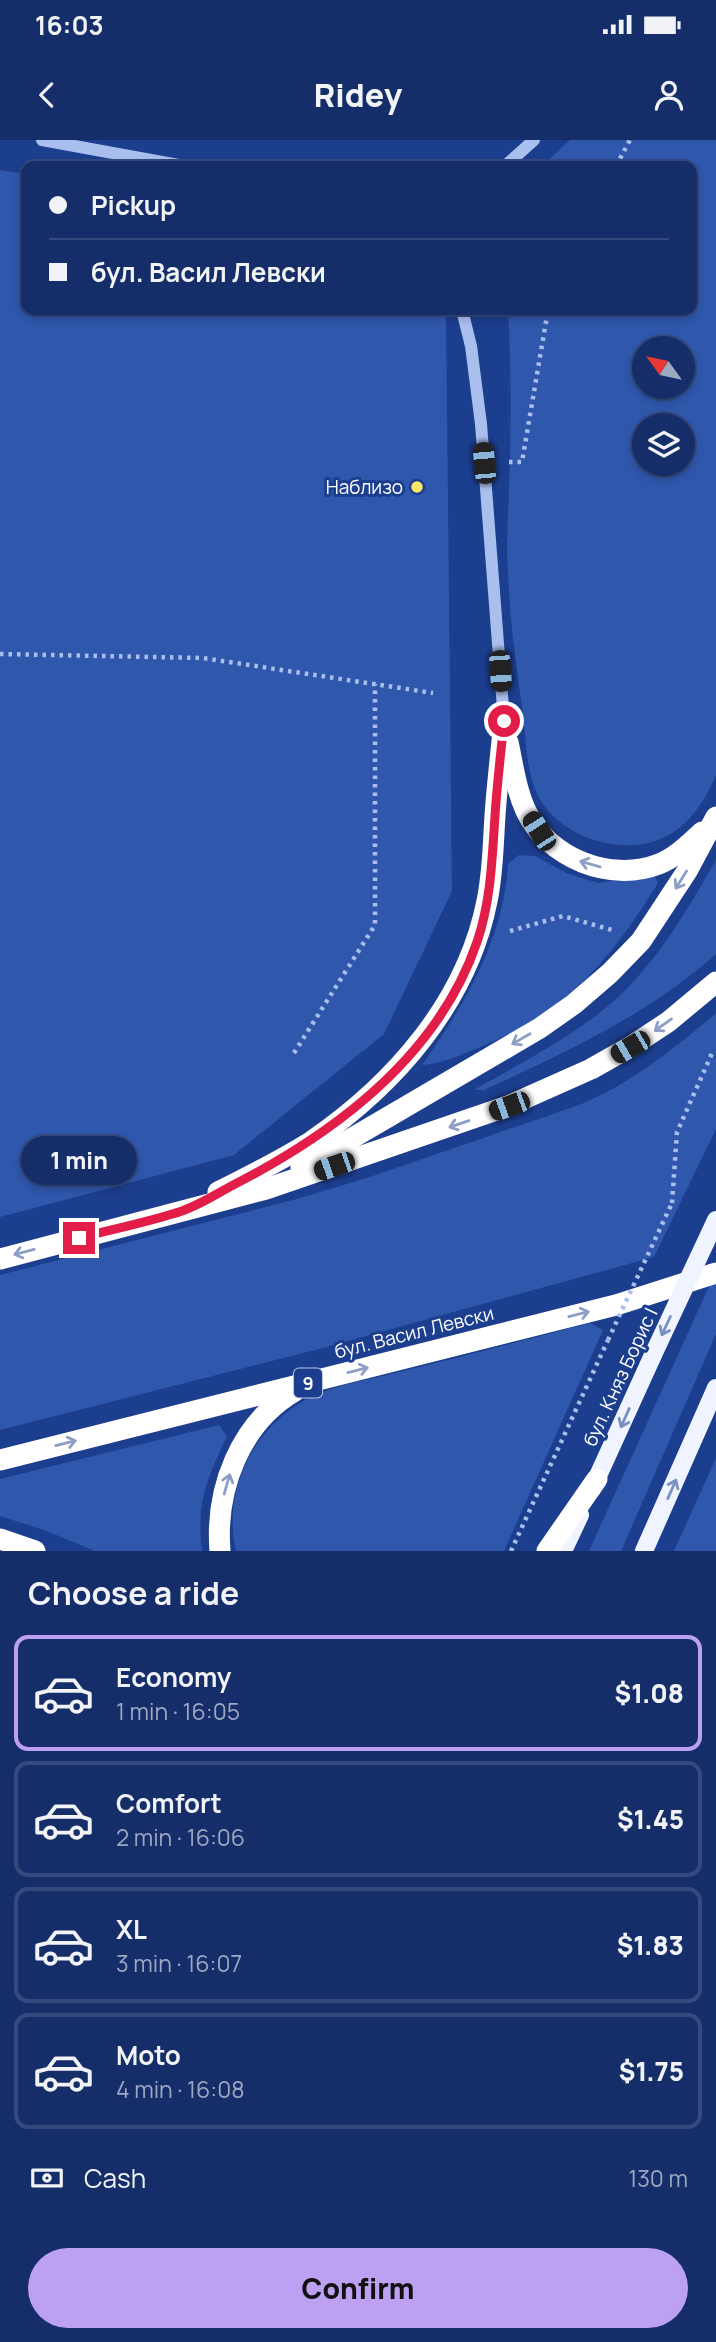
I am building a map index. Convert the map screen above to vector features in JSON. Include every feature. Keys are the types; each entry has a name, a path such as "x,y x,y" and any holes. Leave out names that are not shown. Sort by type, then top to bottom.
{"highway":[{"path":"504,721 519,794 526,812 556,849 573,859 627,872 643,869 674,857 715,819"},
{"path":"184,1210 281,1160 346,1115 402,1062 446,1009 478,941 493,865 504,721"},
{"path":"266,1189 541,1028 574,1004 641,942 687,871 715,819"},
{"path":"0,1259 266,1189 467,1122 550,1089 630,1047 668,1022 716,982"},
{"name":"бул. Васил Левски","path":"0,1460 616,1305 716,1273"},
{"path":"220,1551 223,1493 229,1473 243,1445 270,1408 311,1382"},
{"path":"547,1551 597,1479"},
{"path":"0,1539 35,1551"}],"main road":[{"name":"бул. Княз Борис I","path":"563,1551 716,1220"},
{"path":"645,1551 716,1388"}],"street":[{"path":"42,140 157,161"},
{"path":"511,161 534,140"},
{"path":"463,315 471,346 484,463 504,721"}],"path":[{"path":"619,161 630,140"},
{"path":"484,463 522,462 547,315"},
{"path":"0,654 203,658 433,693"},
{"path":"293,1053 374,925 375,684"},
{"path":"478,941 563,915 620,932"},
{"path":"511,1551 672,1203 677,1132 713,1051"}],"shaded area":[{"path":"570,140 716,140 716,775 690,818 671,834 648,843 616,845 585,837 558,820 547,809 534,787 527,755 510,610 507,532 511,403 508,315 697,315 697,161 547,161"},
{"path":"0,170 21,173 21,315 446,315 452,891 384,1034 234,1155 0,1217"},
{"path":"519,855 535,856 566,873 598,883 654,874 658,883 622,937 583,982 561,1001 509,1034 451,1059 422,1065 453,1019 479,970 499,919 508,864"},
{"path":"716,860 716,954 663,996 605,1031 484,1090 474,1090 578,1029 616,999 645,969 667,939"},
{"path":"716,1013 716,1129 654,1257 319,1349 0,1430 0,1275 293,1200 367,1178 579,1105 616,1087 651,1065"},
{"path":"716,1271 716,1334 621,1551 589,1551"},
{"path":"590,1323 603,1330 504,1551 236,1551 233,1510 243,1470 264,1435 294,1407 318,1394 345,1385"},
{"path":"219,1425 227,1436 214,1465 202,1505 202,1551 95,1551 0,1516 0,1479"},
{"path":"716,1458 716,1551 674,1551"}],"place":[{"name":"Наблизо","path":"417,487"}],"route":[{"path":"79,1238 184,1210 281,1160 346,1115 402,1062 446,1009 478,941 488,901 504,721"}]}
